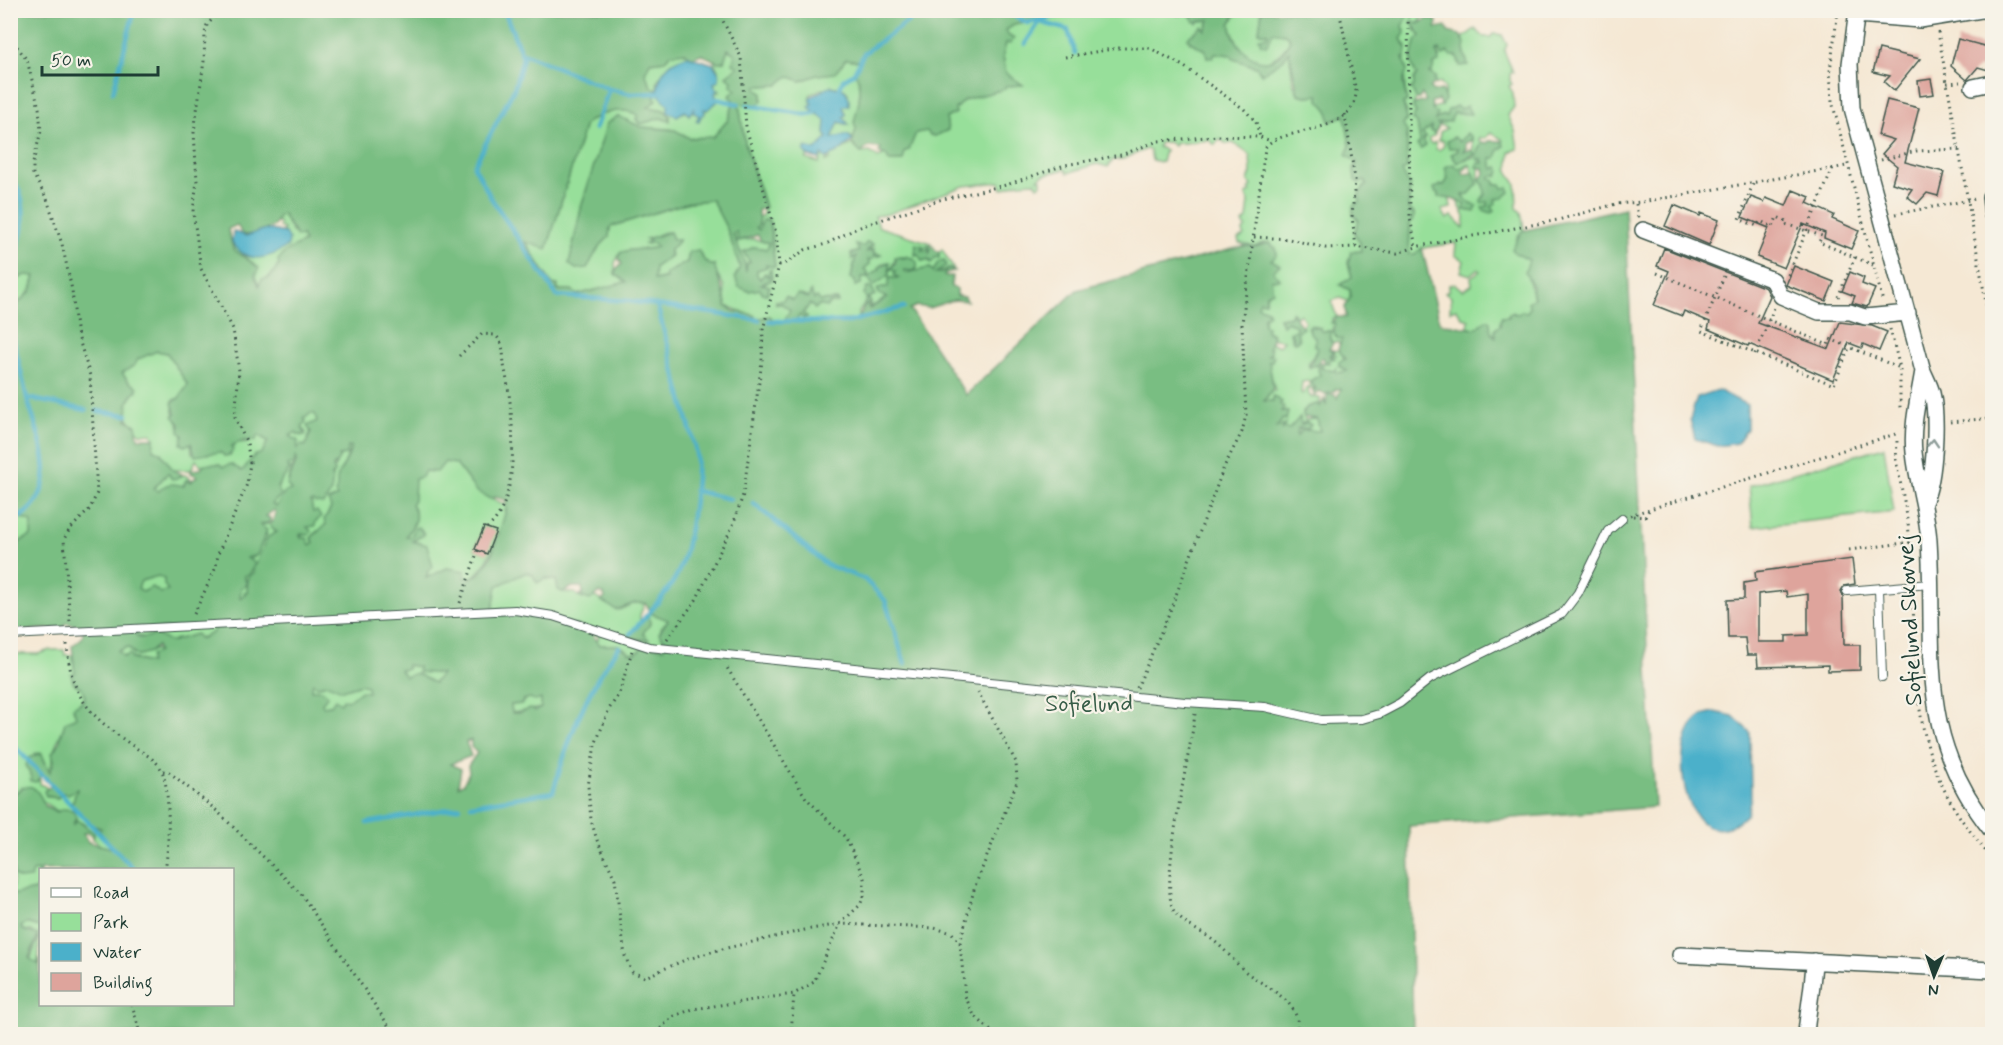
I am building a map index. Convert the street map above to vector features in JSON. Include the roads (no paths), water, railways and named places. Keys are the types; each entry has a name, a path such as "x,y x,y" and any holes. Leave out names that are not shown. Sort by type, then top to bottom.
{"street":[{"path":"1857,13 1889,19 1936,18 1981,10"},
{"name":"Sofielund Skovvej","path":"1857,13 1849,86 1923,371 1932,393 1934,423 1929,490 1925,500"},
{"path":"1973,87 1992,83"},
{"path":"1991,196 1992,215"},
{"path":"1643,230 1773,280 1780,294 1819,312 1850,312 1865,317 1908,313"},
{"name":"Sofielund Skovvej","path":"1923,371 1913,449 1920,492 1925,500 1929,540 1935,710 1957,776 1973,807 1992,831"},
{"path":"1680,955 1992,970"},
{"path":"1806,1035 1808,997 1813,988 1814,961"}],"lane":[{"path":"10,635 192,627 459,610 534,612 565,619 635,644 664,649 1265,708 1321,720 1362,719 1380,714 1400,704 1430,679 1562,614 1578,593 1608,531 1622,519"},
{"path":"1847,591 1930,584"},
{"path":"1878,589 1882,677"}],"water":[{"path":"688,56 713,64 719,73 719,81 714,83 716,89 719,89 715,93 717,102 707,110 704,109 705,113 699,122 696,121 699,116 693,112 694,108 689,115 685,111 677,116 668,112 668,105 658,93 659,80 665,69 675,61"},
{"path":"831,86 845,90 849,98 849,105 843,106 846,115 843,117 849,125 839,122 832,138 848,135 853,140 837,153 826,158 822,155 819,159 808,156 804,151 806,147 815,150 828,138 825,134 826,121 809,107 812,104 809,98"},
{"path":"266,229 285,233 289,240 288,246 273,255 258,258 244,254 232,242 233,231 246,236"},
{"path":"1718,390 1747,405 1747,429 1737,443 1718,446 1695,439 1690,419 1697,397"},
{"path":"1714,712 1733,716 1750,732 1751,797 1747,814 1726,828 1709,827 1696,815 1687,796 1683,774 1683,750 1689,730 1701,716"}],"waterway":[{"path":"504,10 523,58 514,89 474,166 491,198 557,296 629,301 759,320"},
{"path":"840,88 843,80 854,73 864,53 924,10"},
{"path":"1006,10 1027,23 1081,10"},
{"path":"113,92 133,16"},
{"path":"1025,44 1040,21"},
{"path":"1040,22 1068,30 1075,53"},
{"path":"523,53 609,89 631,94 658,93"},
{"path":"595,129 609,89"},
{"path":"717,99 739,104"},
{"path":"747,105 808,115 815,113"},
{"path":"10,176 17,186 23,208 22,231 10,265"},
{"path":"630,634 665,594 680,568 689,536 696,480 696,451 657,305"},
{"path":"769,321 849,322 904,307"},
{"path":"10,326 27,398 86,410"},
{"path":"20,517 33,505 41,492 44,477 41,445 27,398"},
{"path":"97,411 127,415"},
{"path":"696,491 730,499"},
{"path":"753,503 827,565 864,579 885,600 905,664"},
{"path":"471,805 553,792 565,753 587,698 619,647"},
{"path":"10,742 133,868"},
{"path":"367,823 460,807"}],"park label":[{"name":"Sofielund","path":"1089,703"}]}
